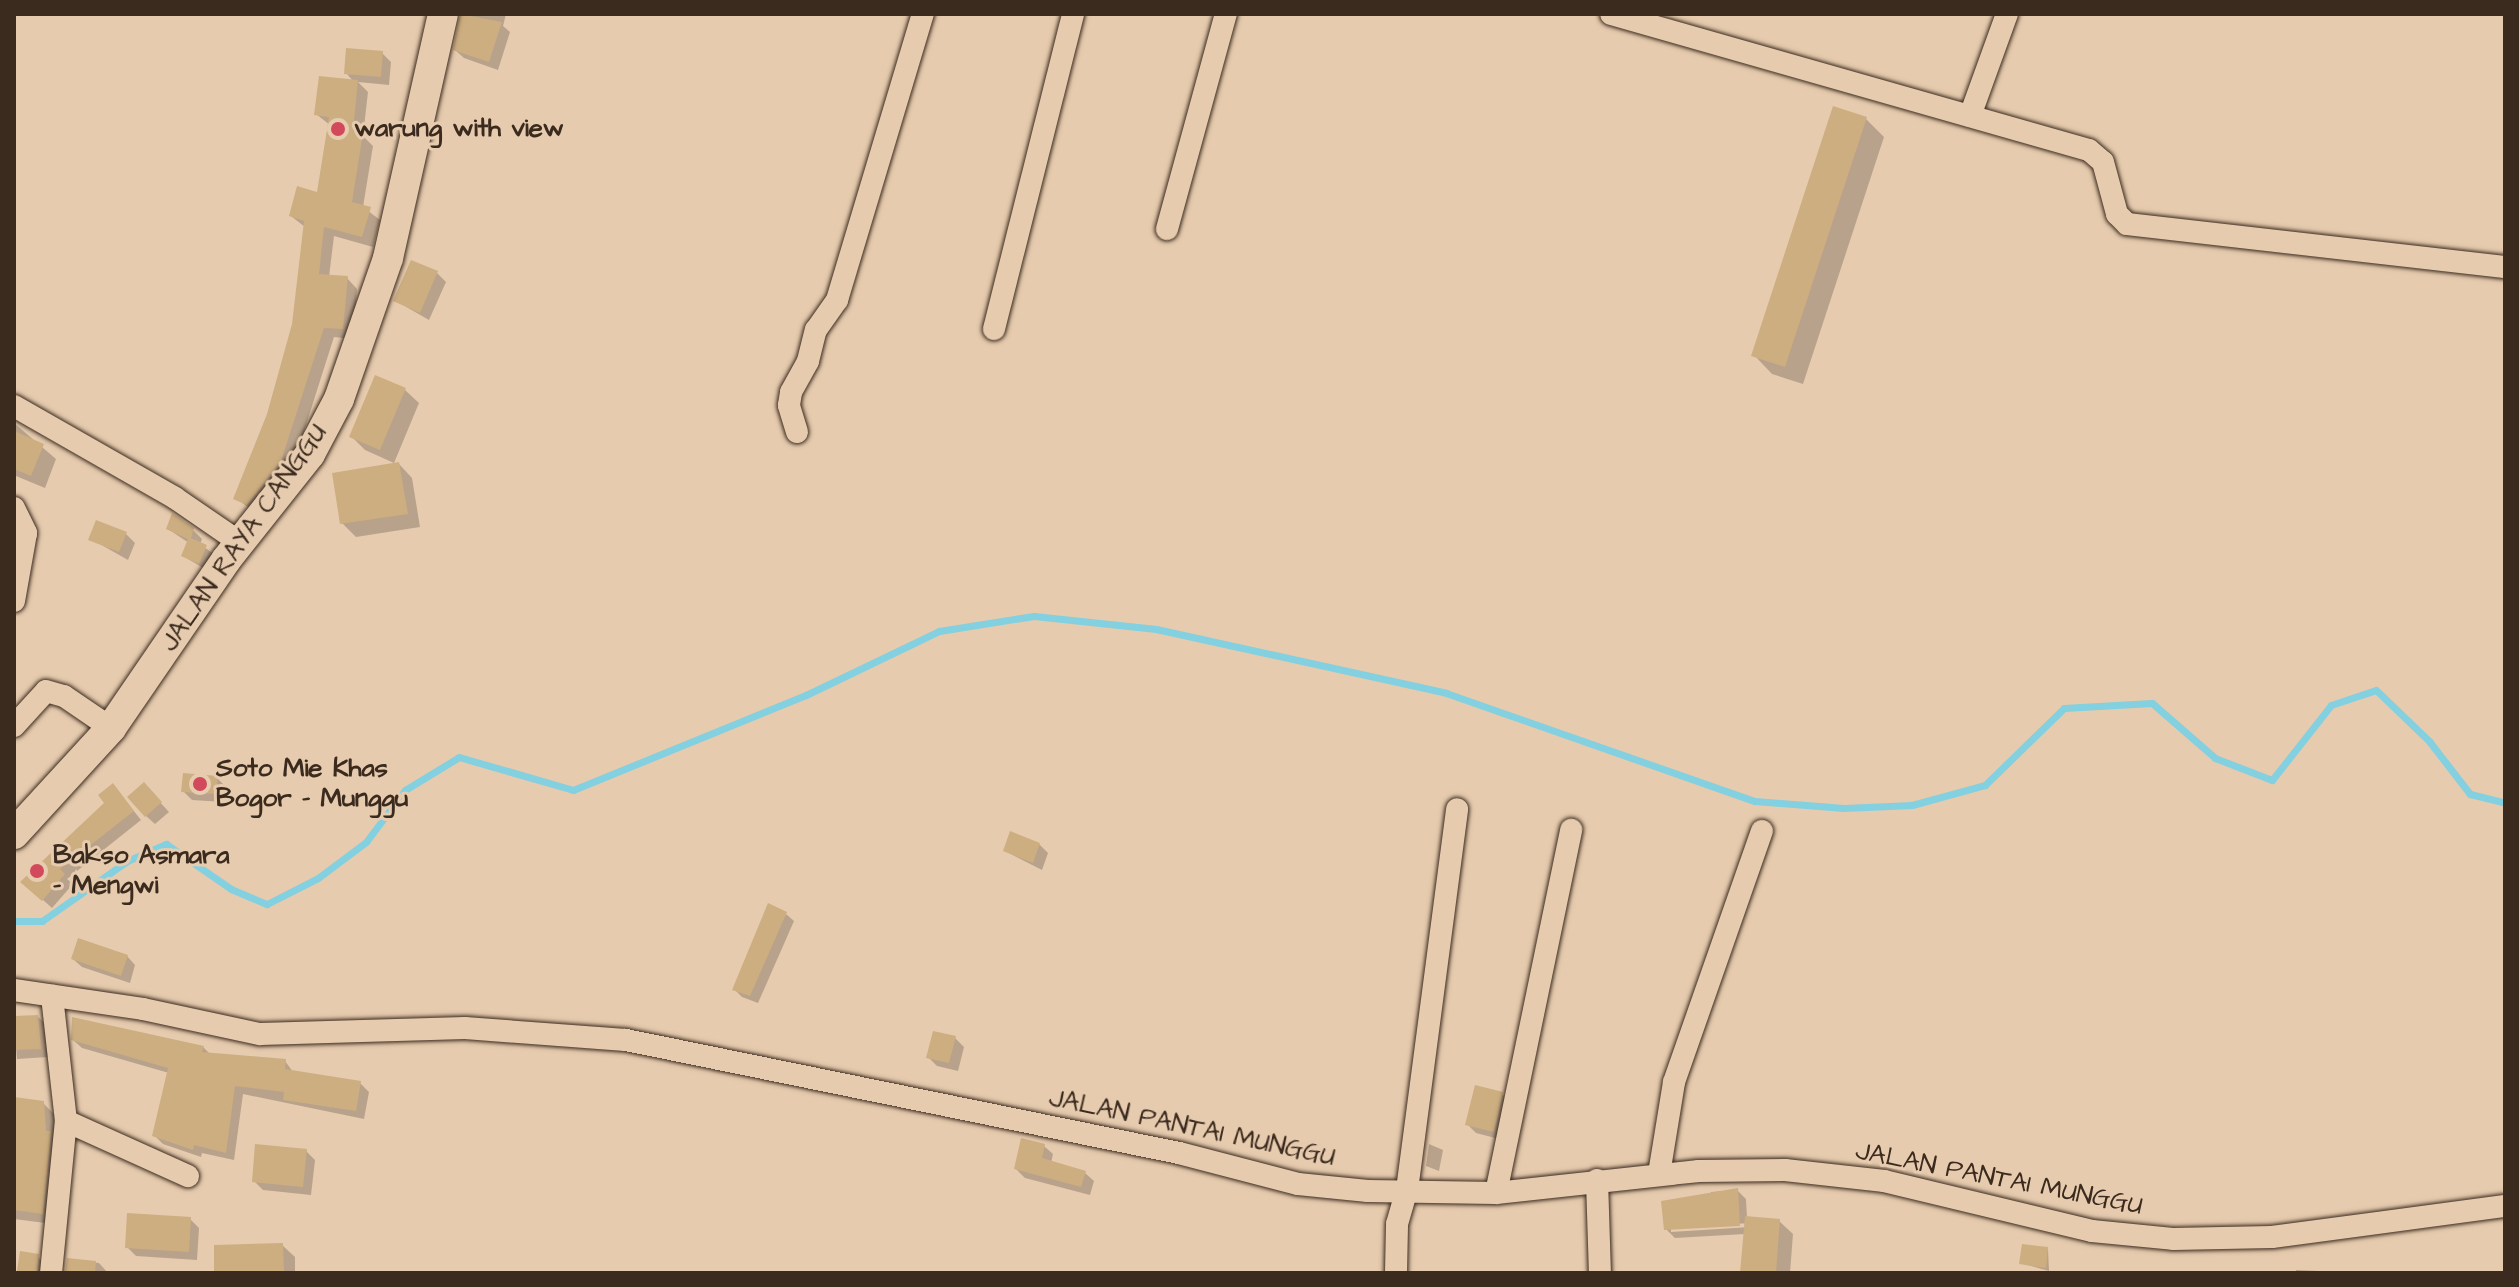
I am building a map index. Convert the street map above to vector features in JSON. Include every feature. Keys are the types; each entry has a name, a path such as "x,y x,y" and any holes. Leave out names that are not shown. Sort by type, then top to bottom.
{"main road":[{"name":"JALAN RAYA CANGGU","path":"17,820 111,728 239,542 310,454 354,362 388,258 443,14"}],"street":[{"path":"797,432 789,405 791,392 808,361 816,330 837,300 923,14"},
{"path":"994,329 1073,14"},
{"path":"1167,229 1226,14"},
{"path":"1611,14 2089,150 2103,162 2117,214 2127,224 2505,267"},
{"path":"1970,116 2007,14"},
{"path":"14,406 175,498 239,542"},
{"path":"14,508 26,533 14,601"},
{"path":"14,726 46,691 64,696 111,728"},
{"path":"1396,1273 1397,1224 1407,1190 1457,809"},
{"path":"1496,1193 1571,830"},
{"path":"1659,1174 1674,1082 1762,831"},
{"name":"JALAN PANTAI MUNGGU","path":"14,990 260,1034 465,1028 626,1040 1163,1150 1298,1184 1496,1193 1659,1174 1785,1170 1884,1181 2092,1231 2173,1239 2272,1237 2505,1206"},
{"path":"51,1273 66,1121 52,996"},
{"path":"66,1121 188,1176"},
{"path":"1597,1180 1600,1273"}],"building":[{"path":"460,14 502,22 489,62 453,50"},
{"path":"346,48 383,51 381,77 344,74"},
{"path":"319,76 358,80 353,132 363,133 352,202 371,207 362,237 324,227 319,274 348,276 343,329 324,328 281,461 247,505 233,499 267,414 292,324 304,221 289,216 297,186 317,192 329,117 314,115"},
{"path":"1833,106 1867,117 1785,367 1751,356"},
{"path":"411,260 438,271 420,313 393,301"},
{"path":"375,375 406,388 380,450 349,437"},
{"path":"14,431 44,444 31,476 14,469"},
{"path":"399,462 408,514 340,524 332,473"},
{"path":"172,513 194,528 191,538 207,545 199,564 181,556 188,539 166,529"},
{"path":"96,520 127,532 119,552 88,540"},
{"name":"Soto Mie Khas Bogor - Munggu","path":"183,773 218,776 216,794 181,792"},
{"path":"144,782 162,802 145,817 127,797"},
{"path":"113,783 134,811 60,869 65,874 42,901 20,882 104,803 98,795"},
{"path":"1010,831 1040,843 1033,863 1003,851"},
{"path":"768,903 787,912 750,996 732,990"},
{"path":"78,938 128,955 121,976 71,959"},
{"path":"38,1015 41,1049 14,1050 14,1016"},
{"path":"72,1017 204,1046 202,1052 286,1059 285,1069 361,1081 356,1111 283,1100 284,1092 235,1086 226,1153 194,1145 193,1150 152,1136 168,1068 71,1040"},
{"path":"933,1031 956,1036 949,1063 926,1058"},
{"path":"1475,1085 1503,1092 1494,1132 1465,1125"},
{"path":"14,1097 44,1101 46,1131 51,1131 43,1214 14,1210"},
{"path":"1021,1138 1045,1144 1042,1158 1086,1171 1081,1187 1014,1169"},
{"path":"255,1144 307,1149 303,1187 252,1182"},
{"path":"1738,1188 1740,1226 1664,1230 1661,1201"},
{"path":"127,1213 191,1217 189,1252 125,1248"},
{"path":"1745,1216 1780,1219 1776,1273 1740,1273"},
{"path":"283,1243 284,1273 214,1273 214,1245"},
{"path":"2022,1244 2048,1247 2046,1268 2019,1264"},
{"path":"20,1251 39,1254 37,1273 17,1271"},
{"path":"67,1258 96,1261 95,1273 65,1273"}],"waterway":[{"path":"14,921 42,921 127,861 166,844 231,889 267,904 318,878 366,842 405,790 459,757 573,790 806,695 939,631 1034,616 1156,629 1446,693 1755,801 1844,808 1912,805 1985,785 2064,708 2152,703 2215,758 2272,780 2331,705 2376,690 2429,741 2470,794 2505,803"}],"place":[{"name":"warung with view","path":"338,129"},
{"name":"Soto Mie Khas Bogor - Munggu","path":"200,784"},
{"name":"Bakso Asmara - Mengwi","path":"37,871"}]}
